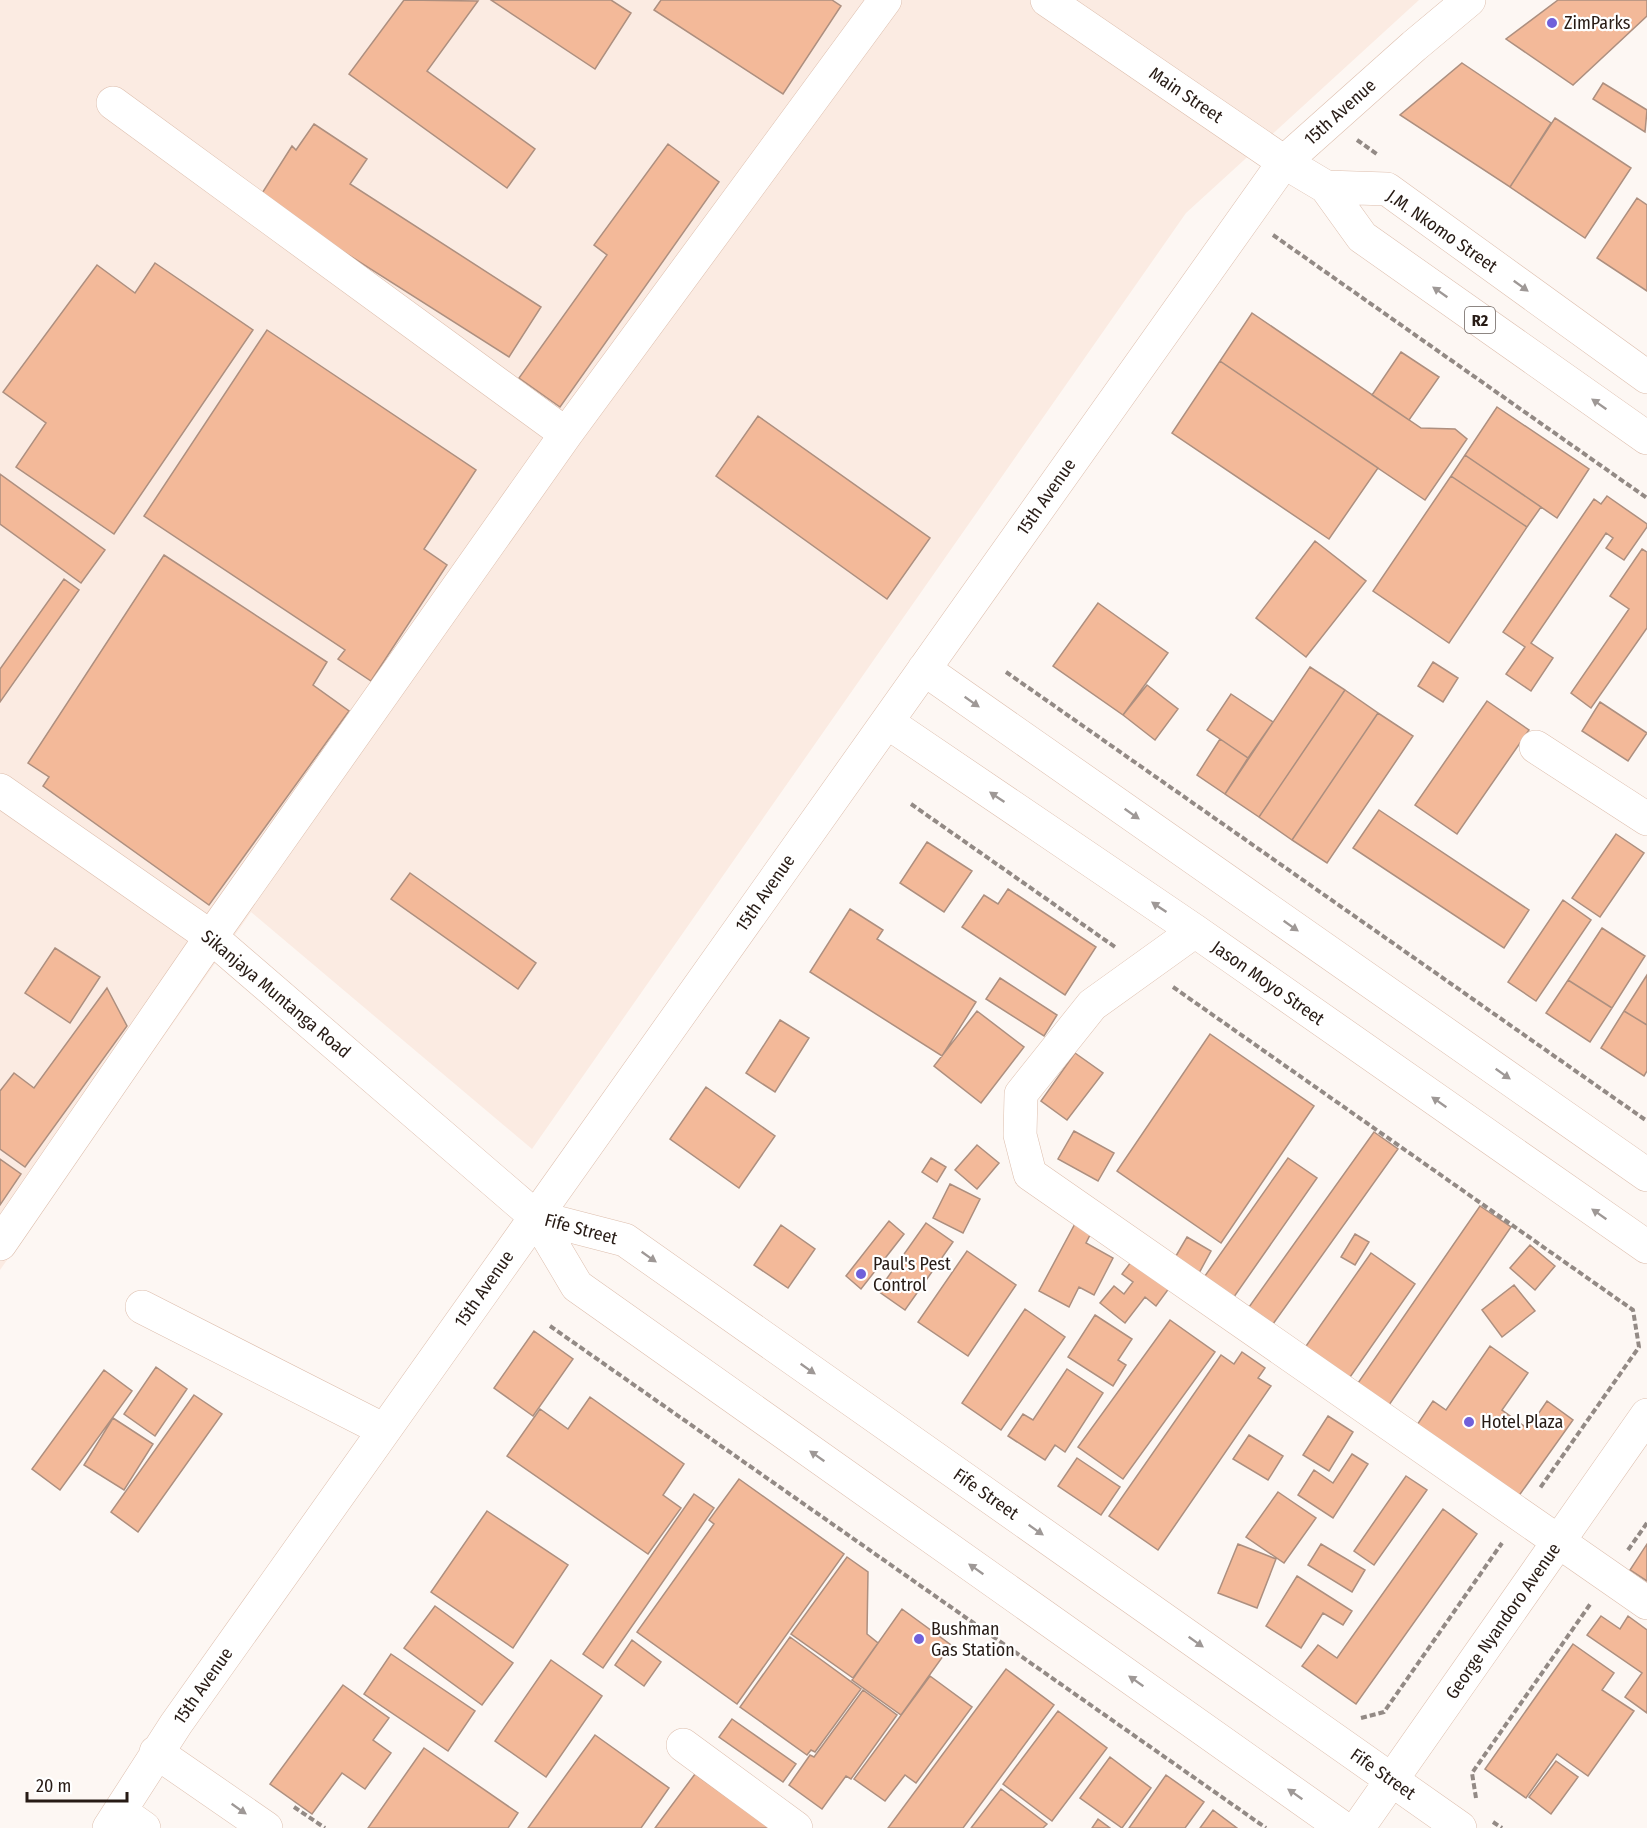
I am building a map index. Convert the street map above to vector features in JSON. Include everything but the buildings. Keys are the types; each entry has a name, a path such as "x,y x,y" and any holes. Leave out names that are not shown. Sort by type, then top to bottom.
{"main road":[{"path":"0,1244 211,937 566,434 885,0"},
{"name":"Main Street","path":"1047,0 1284,162 1326,188"},
{"name":"15th Avenue","path":"124,1822 156,1752 1284,162 1413,46 1468,0"},
{"path":"113,103 566,434"},
{"name":"J.M. Nkomo Street","path":"1326,188 1387,189 1647,377"},
{"name":"R2","path":"1326,188 1362,237 1647,438"},
{"path":"924,669 1647,1175"},
{"name":"Jason Moyo Street","path":"887,722 1195,932 1647,1247"},
{"path":"1536,747 1647,819"},
{"name":"Sikanjaya Muntanga Road","path":"0,790 211,937 536,1216"},
{"path":"1195,932 1092,1005 1021,1094 1020,1135 1030,1174 1647,1603"},
{"name":"Fife Street","path":"536,1216 625,1240 1392,1780 1474,1816"},
{"name":"Fife Street","path":"536,1216 577,1286 1342,1828"},
{"path":"142,1307 384,1430"},
{"name":"George Nyandoro Avenue","path":"1358,1828 1647,1415"},
{"path":"682,1745 796,1828"},
{"path":"156,1752 266,1828"}],"path":[{"path":"1246,216 1647,498"},
{"path":"1006,672 1647,1121"},
{"path":"550,1326 1266,1828"},
{"path":"1502,1828 1474,1816 1472,1773 1647,1523"}],"shaded area":[{"path":"0,0 1419,0 1186,213 532,1149 251,912 0,1270"}],"place":[{"name":"ZimParks","path":"1552,23"},
{"name":"Paul's Pest Control","path":"861,1274"},
{"name":"Hotel Plaza","path":"1469,1422"},
{"name":"Bushman Gas Station","path":"919,1639"}]}
